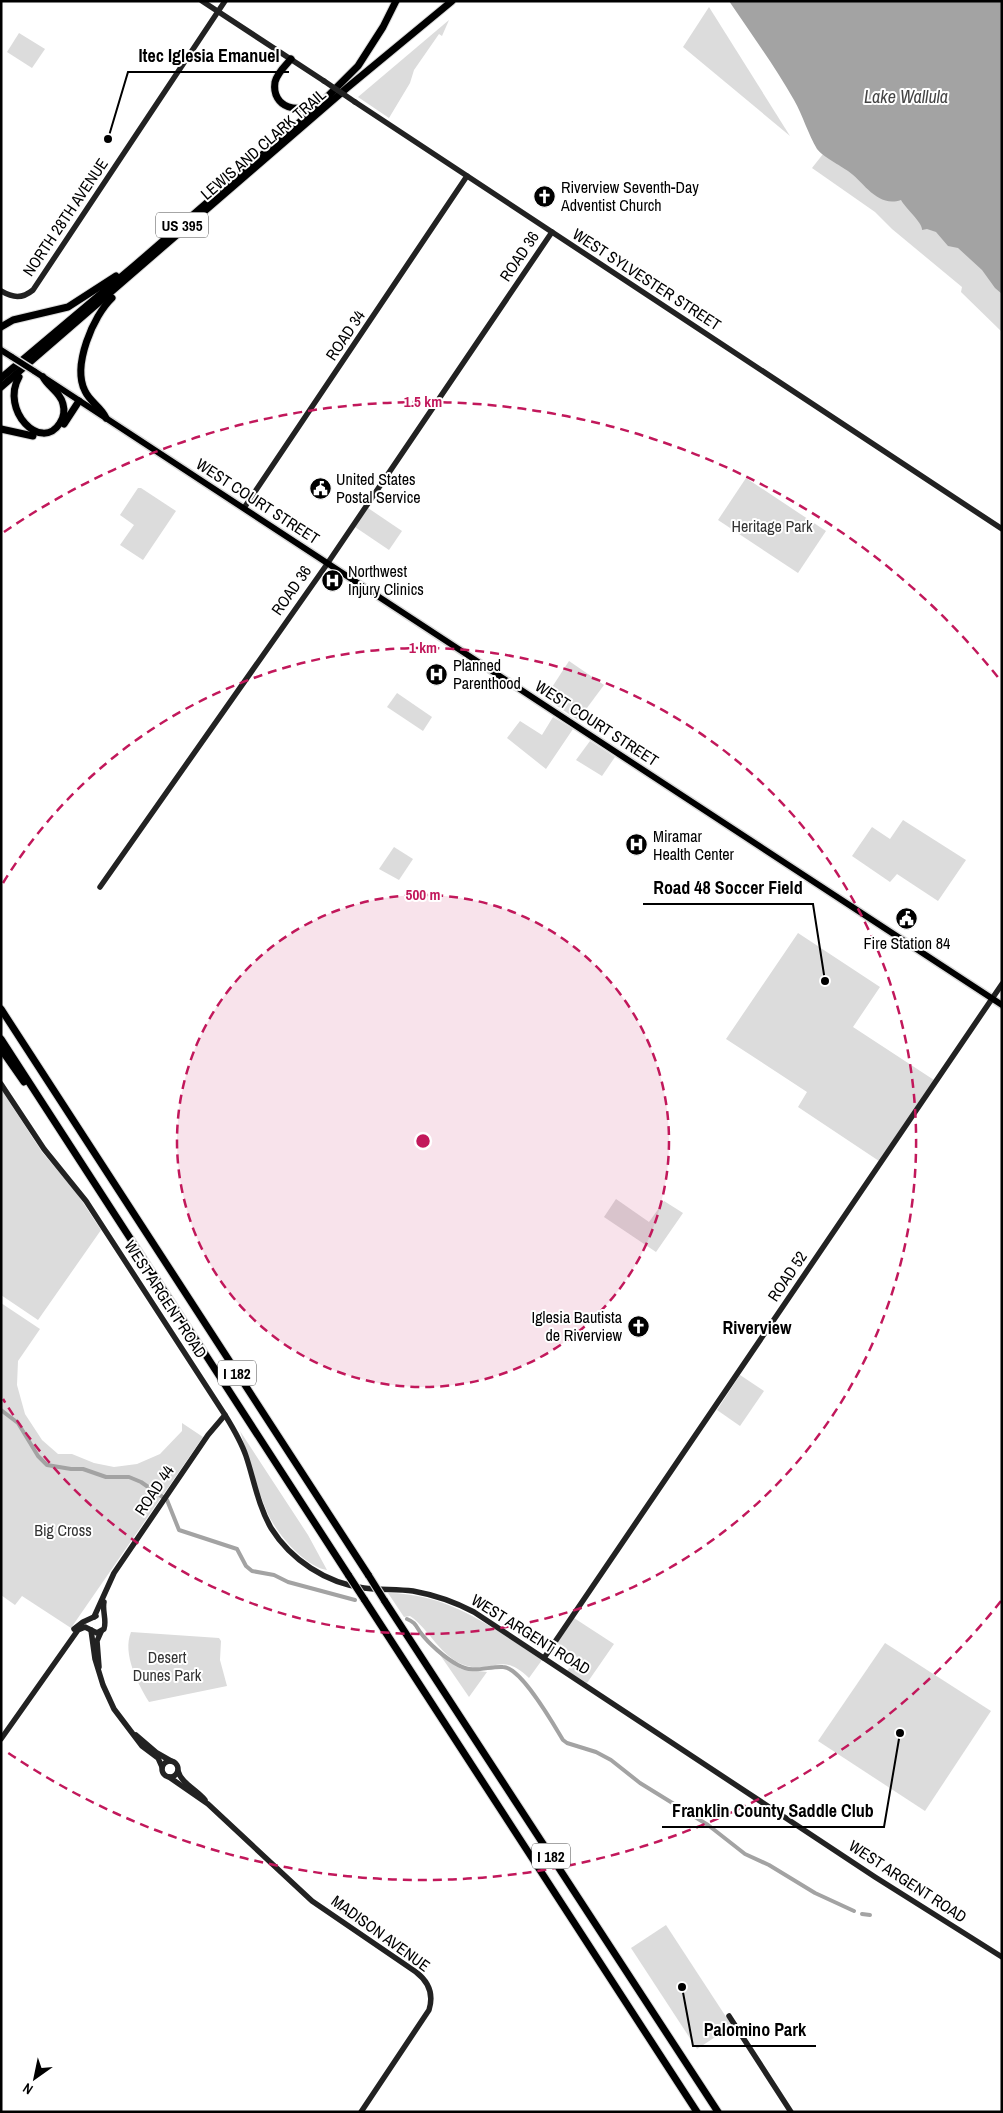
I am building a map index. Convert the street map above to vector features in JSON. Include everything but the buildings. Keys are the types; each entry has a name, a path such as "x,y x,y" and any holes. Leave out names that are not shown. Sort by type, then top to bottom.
{"highway":[{"name":"LEWIS AND CLARK TRAIL","path":"1,378 134,266 316,108 358,66 367,54 396,1"},
{"name":"LEWIS AND CLARK TRAIL","path":"1,386 452,1"},
{"path":"291,59 277,77 276,91 285,105 294,109 303,109 313,105 367,54"},
{"path":"1,327 13,320 68,307 126,269 134,266"},
{"path":"106,418 103,411 84,390 81,367 96,319 103,307 122,289 128,279"},
{"path":"24,368 22,374 8,390 8,404 24,427 39,433 48,432 56,428 61,422 64,412 62,400 47,385 43,377"},
{"path":"1,429 40,437 52,435 61,428 79,400"},
{"name":"I 182","path":"1,1009 718,2112"},
{"name":"I 182","path":"1,1039 697,2112"},
{"path":"1,1049 82,1168 89,1174"}],"main road":[{"name":"WEST COURT STREET","path":"1,350 328,562 1002,1005"}],"street":[{"name":"WEST SYLVESTER STREET","path":"202,1 1002,529"},
{"name":"NORTH 28TH AVENUE","path":"1,290 14,297 24,296 38,282 225,1"},
{"name":"ROAD 34","path":"244,508 467,176"},
{"name":"ROAD 36","path":"100,887 328,562 552,232"},
{"name":"ROAD 52","path":"544,1658 1002,984"},
{"name":"WEST ARGENT ROAD","path":"1,1084 44,1149 86,1201 225,1415 244,1450 265,1517 278,1539 300,1561 323,1575 350,1586 414,1591 454,1602 480,1615 868,1872 1002,1957"},
{"name":"ROAD 44","path":"93,1617 109,1584 208,1435 225,1415"},
{"name":"ROAD 44","path":"103,1619 103,1606 109,1584"},
{"path":"62,1651 73,1630 83,1622 99,1616 103,1619 105,1626 97,1641 100,1672"},
{"path":"93,1617 89,1622 94,1656 108,1697 127,1727 146,1750 158,1758 162,1766 162,1773 169,1778 175,1776 178,1771 176,1763 157,1753 127,1727"},
{"path":"1,1739 79,1629 84,1627 97,1633 101,1632"},
{"path":"162,1766 170,1760"},
{"name":"MADISON AVENUE","path":"178,1771 181,1780 195,1789 208,1804 312,1901 416,1972 429,1986 432,1998 429,2010 361,2112"},
{"name":"MADISON AVENUE","path":"169,1778 208,1804"},
{"path":"729,2016 792,2112"}],"green space":[{"path":"709,7 790,136 683,47"},
{"path":"449,20 442,36 439,34 414,70 410,83 389,118 358,97"},
{"path":"19,33 45,49 32,68 7,52"},
{"path":"827,149 1002,251 1002,332 961,292 962,287 892,229 875,212 812,168"},
{"name":"Heritage Park","path":"746,478 826,531 798,573 718,520"},
{"path":"138,488 141,488 176,511 143,560 120,545 134,525 120,515"},
{"path":"368,508 402,531 389,550 355,527"},
{"path":"569,661 604,685 578,720 545,698"},
{"path":"397,693 432,717 423,731 387,707"},
{"path":"553,717 573,729 546,769 507,738 520,721 542,735"},
{"path":"590,741 615,757 602,776 576,760"},
{"path":"903,820 966,860 938,901 897,874 890,882 852,856 872,827 890,839"},
{"path":"394,847 413,859 399,880 379,869"},
{"path":"798,933 880,987 853,1027 934,1080 879,1161 798,1107 807,1092 726,1039"},
{"path":"1,1089 42,1152 76,1192 101,1230 38,1320 1,1295"},
{"path":"616,1199 649,1222 664,1201 683,1213 656,1252 604,1217"},
{"name":"Big Cross","path":"1,1303 40,1329 18,1361 17,1385 25,1414 42,1440 58,1454 72,1454 94,1463 114,1467 137,1464 160,1454 182,1431 182,1423 203,1437 71,1628 22,1596 15,1605 1,1595"},
{"path":"740,1375 764,1391 740,1426 717,1410"},
{"path":"240,1431 308,1535 327,1570 318,1568 301,1556 277,1530 259,1492"},
{"path":"388,1593 431,1599 470,1614 542,1660 529,1678 519,1670 504,1664 483,1667 464,1665 449,1656 410,1616 404,1617"},
{"path":"574,1618 614,1644 587,1683 567,1671 577,1657 557,1643"},
{"name":"Desert Dunes Park","path":"131,1632 219,1638 221,1641 220,1660 227,1686 149,1702 132,1669 128,1650"},
{"path":"885,1643 991,1711 925,1811 818,1741"},
{"path":"436,1649 461,1669 487,1672 469,1697"},
{"path":"666,1925 732,2026 697,2049 631,1948"}],"water":[{"name":"Lake Wallula","path":"729,1 1002,1 1002,294 995,288 982,270 958,248 948,246 936,232 927,229 922,230 920,224 901,200 892,202 878,197 848,171 819,152 787,87"}],"waterway":[{"path":"1,1410 18,1423 38,1456 47,1465 83,1469 106,1477 129,1477 141,1482 167,1500 179,1530 237,1549 246,1566 252,1571 274,1575 288,1582 355,1600"},
{"path":"407,1619 414,1623 424,1637 438,1650 458,1665 469,1669 503,1667 519,1676 545,1710 563,1740 567,1743 596,1752 611,1760 640,1783 708,1825 745,1854 769,1865 815,1893 854,1911"},
{"path":"862,1914 870,1915"}],"place":[{"name":"Itec Iglesia Emanuel","path":"108,139"},
{"name":"Riverview Seventh-Day Adventist Church","path":"545,196"},
{"name":"United States Postal Service","path":"320,488"},
{"name":"Northwest Injury Clinics","path":"332,580"},
{"name":"Planned Parenthood","path":"437,674"},
{"name":"Miramar Health Center","path":"637,845"},
{"name":"Fire Station 84","path":"907,919"},
{"name":"Road 48 Soccer Field","path":"825,981"},
{"name":"Iglesia Bautista de Riverview","path":"638,1326"},
{"name":"Franklin County Saddle Club","path":"900,1733"},
{"name":"Palomino Park","path":"682,1987"}],"district":[{"name":"Riverview","path":"757,1327"}]}
